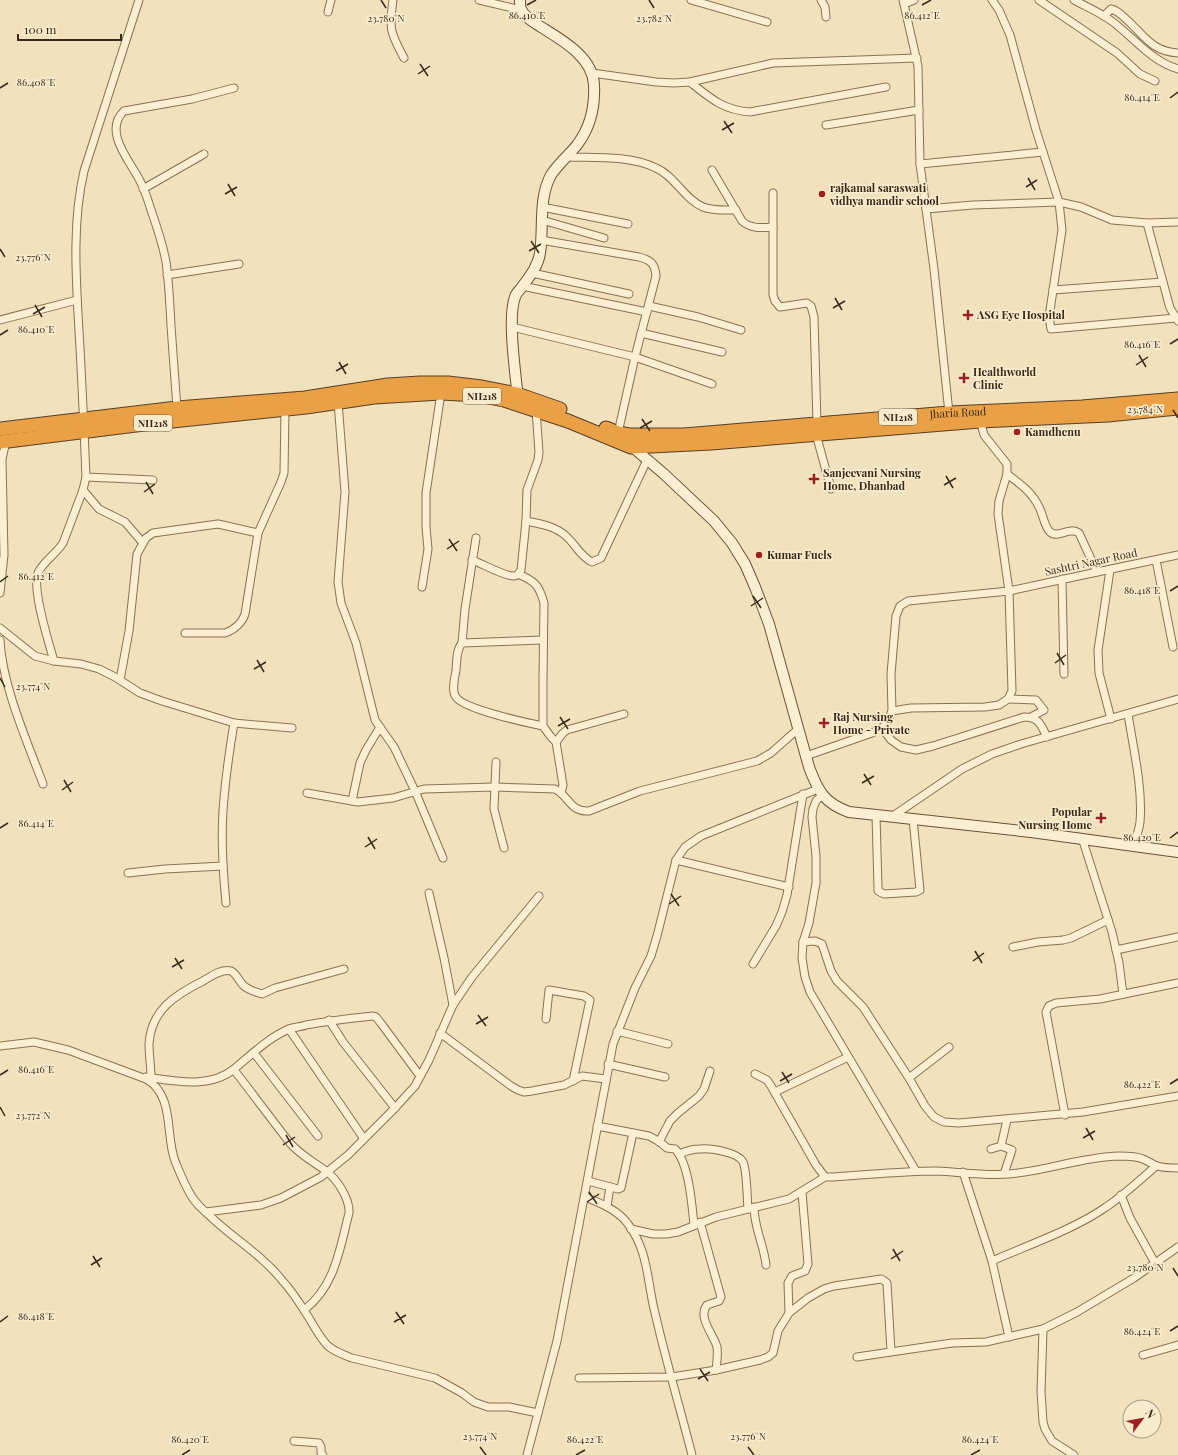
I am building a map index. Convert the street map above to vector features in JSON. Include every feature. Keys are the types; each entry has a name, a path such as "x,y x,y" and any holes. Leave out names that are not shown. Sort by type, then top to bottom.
{"highway":[{"name":"NH218","path":"330,401 388,385 433,382 482,387 518,399 573,413 618,433"},
{"name":"NH218","path":"3,441 84,424 177,408 305,403 381,396 441,393 518,399 536,410 568,420 631,447"},
{"name":"Jharia Road","path":"618,433 644,436 816,429 1178,399"},
{"name":"NH218","path":"0,429 285,409 305,403"},
{"name":"Jharia Road","path":"631,447 711,443 949,413 981,416 1108,415 1178,408"}],"main road":[{"path":"518,399 512,326 515,296 538,264 541,240 542,207 545,192 552,175 577,145 586,131 593,106 594,96 592,73 580,56 570,46 530,20 520,5"},
{"path":"618,433 631,447 670,479 714,521 732,543 745,564 769,624 809,767 820,792 831,804 849,812 1082,838 1178,852"}],"street":[{"path":"54,661 42,617 36,576 42,566 64,543 83,490 86,477 77,300 76,220 79,194 84,171 138,0"},
{"path":"328,12 331,0"},
{"path":"393,0 390,22 391,30 393,39 404,58"},
{"path":"479,0 520,5"},
{"path":"691,0 767,22"},
{"path":"821,0 825,7 826,17"},
{"path":"914,0 904,2 918,66 920,164 949,413"},
{"path":"1039,0 1117,53 1140,74 1155,82"},
{"path":"1074,0 1104,16 1148,52 1162,62 1178,69"},
{"path":"994,1 1010,35 1043,152 1059,202 1062,230 1049,318 1050,329 1177,320 1170,308 1147,223"},
{"path":"1104,16 1108,10 1113,9 1146,40 1158,49 1166,52 1178,53"},
{"path":"592,73 674,83 690,82 773,63 917,58"},
{"path":"690,82 726,108 750,112 886,87"},
{"path":"177,408 166,262 158,227 140,179 123,153 119,143 116,131 117,122 120,115 124,111 192,99 234,88"},
{"path":"826,125 919,110"},
{"path":"920,164 1043,152"},
{"path":"143,189 204,154"},
{"path":"566,157 626,160 648,164 671,178 691,198 703,207 736,210"},
{"path":"712,170 742,221 747,225 757,228 773,227"},
{"path":"773,193 773,296 774,301 780,308 807,304 811,306 813,312 816,429 831,489"},
{"path":"926,209 973,205 1059,202 1081,207 1112,220 1147,223 1178,222"},
{"path":"542,207 628,224"},
{"path":"542,220 604,238"},
{"path":"541,240 639,257 652,262 656,268 656,276 641,332 618,433"},
{"path":"167,275 239,264"},
{"path":"532,273 629,294"},
{"path":"1053,290 1163,282"},
{"path":"522,286 698,318 742,330"},
{"path":"0,320 77,300"},
{"path":"512,326 635,357 712,384"},
{"path":"641,332 722,352"},
{"path":"422,587 428,549 426,493 441,393"},
{"path":"330,401 345,492 338,582 341,603 356,643 375,720 394,747 415,791 443,858"},
{"path":"185,633 225,633 230,631 243,619 258,533 284,473 285,409"},
{"path":"472,560 508,575 514,576 521,570 526,521 527,490 538,460 539,452 536,410"},
{"path":"806,756 872,733 882,728 888,721 892,711 930,707 985,707 999,705 1008,699 1012,691 1009,591 998,514 999,501 1007,474 1007,464 984,435 981,416"},
{"path":"0,593 4,555 3,441"},
{"path":"526,521 549,526 558,530 566,536 586,559 592,562 601,558 648,460"},
{"path":"1007,474 1033,497 1040,507 1046,527 1050,532 1058,534 1075,530 1079,533 1097,572"},
{"path":"86,477 153,480"},
{"path":"83,490 99,509 125,522 143,543"},
{"path":"120,680 129,631 137,554 146,538 153,533 212,524 230,526 258,533"},
{"path":"476,538 462,643 459,647 458,653 454,689 456,698 463,704 517,721 543,726"},
{"name":"Sashtri Nagar Road","path":"892,711 891,674 896,616 900,606 908,601 1009,591 1178,555"},
{"path":"1156,560 1173,647"},
{"path":"1110,570 1098,650 1100,673 1111,719"},
{"path":"518,574 535,582 544,603 543,726 556,742 563,785 561,792"},
{"path":"1062,579 1064,674"},
{"path":"0,628 35,656 54,661 81,664 99,669 140,693 162,701 234,723 292,728"},
{"path":"0,640 0,654 13,701 43,784"},
{"path":"462,643 543,640"},
{"path":"882,728 891,740 901,747 916,750 1024,717 1031,717 1044,710 1036,700 1008,699"},
{"path":"893,816 962,769 992,754 1021,744 1178,699"},
{"path":"556,742 567,730 624,714"},
{"path":"1128,714 1141,806 1140,823 1134,846"},
{"path":"1031,717 1038,721 1047,737"},
{"path":"226,903 223,866 223,813 226,774 234,723"},
{"path":"352,801 360,764 366,750 380,727"},
{"path":"307,792 358,802 393,798 424,788 494,787 555,789 561,792 576,809 581,812 589,811 640,791 757,761 771,753 798,729"},
{"path":"496,762 494,809 504,848"},
{"path":"527,1455 557,1341 588,1181 608,1064 617,1031 635,988 651,956 676,860 685,847 701,836 762,813 804,794 820,792 813,809 812,817 816,856 816,884 802,958 805,977 810,992 916,1171"},
{"path":"753,964 776,926 782,912 789,887 804,794"},
{"path":"876,815 878,888 881,893 884,894 916,892 920,890 913,819"},
{"path":"1082,838 1116,950 1123,994"},
{"path":"676,860 789,887"},
{"path":"128,873 165,868 223,866"},
{"path":"429,893 444,958 452,1004"},
{"path":"206,1212 261,1205 281,1198 306,1186 328,1172 364,1139 395,1108 414,1086 440,1033 452,1004 472,977 539,896"},
{"path":"1013,948 1038,942 1071,938 1108,920"},
{"path":"1116,950 1178,937"},
{"path":"804,942 815,941 822,944 831,971 837,981 863,1007 909,1078 925,1106 934,1117 944,1122 959,1123 1065,1115 1150,1102 1178,1096"},
{"path":"151,1078 149,1046 150,1036 157,1015 164,1006 192,986 225,970 232,971 247,988 262,994 275,988 344,969"},
{"path":"1065,1115 1046,1012 1049,1006 1056,1003 1086,1001 1178,983"},
{"path":"546,1019 549,990 584,996 590,1000 573,1080"},
{"path":"138,1076 180,1082 217,1079 234,1070 272,1038 289,1029 329,1020 373,1016 376,1017 420,1076"},
{"path":"329,1020 343,1042 395,1108"},
{"path":"289,1029 364,1139"},
{"path":"617,1031 668,1044"},
{"path":"440,1033 518,1090 524,1092 560,1086 582,1076 606,1079"},
{"path":"0,1046 34,1042 68,1050 153,1083 158,1088 168,1116 175,1160 193,1198 218,1224 265,1262 281,1278 304,1310 318,1334 328,1346 340,1354 352,1358 435,1378 462,1393 474,1402 488,1407 509,1407 538,1413"},
{"path":"909,1078 949,1047"},
{"path":"254,1053 318,1136"},
{"path":"775,1092 848,1057"},
{"path":"608,1064 665,1077"},
{"path":"234,1070 291,1144 310,1161 328,1172 348,1199 349,1213 329,1281 314,1303 304,1310"},
{"path":"659,1142 670,1121 699,1096 704,1089 710,1071"},
{"path":"755,1074 767,1080 816,1165 825,1176"},
{"path":"1001,1146 1007,1120"},
{"path":"597,1126 649,1136 667,1148 675,1149 679,1154 689,1182 697,1224 721,1297 719,1301 707,1305 704,1313 717,1348 716,1370"},
{"path":"588,1181 618,1189 621,1187 633,1133"},
{"path":"991,1149 1001,1146 1012,1150 1004,1174"},
{"path":"679,1154 700,1148 710,1149 740,1157 744,1165 751,1208 755,1226 762,1244 766,1265"},
{"path":"631,1229 653,1234 678,1232 716,1217 782,1202 802,1192 825,1176 833,1177 916,1171 963,1172 987,1175 1004,1174 1036,1171 1077,1160 1098,1157 1133,1156 1144,1159 1156,1166 1178,1168"},
{"path":"992,1260 1047,1238 1083,1221 1106,1207 1156,1166"},
{"path":"963,1172 992,1260 1008,1337"},
{"path":"607,1206 610,1187"},
{"path":"789,1313 788,1283 792,1276 806,1270 808,1264 802,1192"},
{"path":"1121,1195 1130,1218 1155,1263"},
{"path":"585,1197 607,1206 619,1215 628,1223 639,1242 647,1266 654,1311 692,1455"},
{"path":"857,1357 952,1343 986,1342 1043,1330 1077,1312 1134,1278 1178,1247"},
{"path":"579,1378 672,1377 746,1364 768,1357 773,1353 778,1331 789,1313 824,1289 848,1283 883,1280 887,1283 891,1352"},
{"path":"1043,1330 1042,1392 1044,1429 1052,1441 1074,1455"},
{"path":"1143,1355 1178,1346"},
{"path":"294,1441 319,1443 321,1453 323,1455"}],"place":[{"name":"rajkamal saraswati vidhya mandir school","path":"822,194"},
{"name":"ASG Eye Hospital","path":"968,315"},
{"name":"Healthworld Clinic","path":"964,378"},
{"name":"Kamdhenu","path":"1017,432"},
{"name":"Sanjeevani Nursing Home, Dhanbad","path":"814,479"},
{"name":"Kumar Fuels","path":"759,555"},
{"name":"Raj Nursing Home - Private","path":"824,723"},
{"name":"Popular Nursing Home","path":"1101,818"}]}
